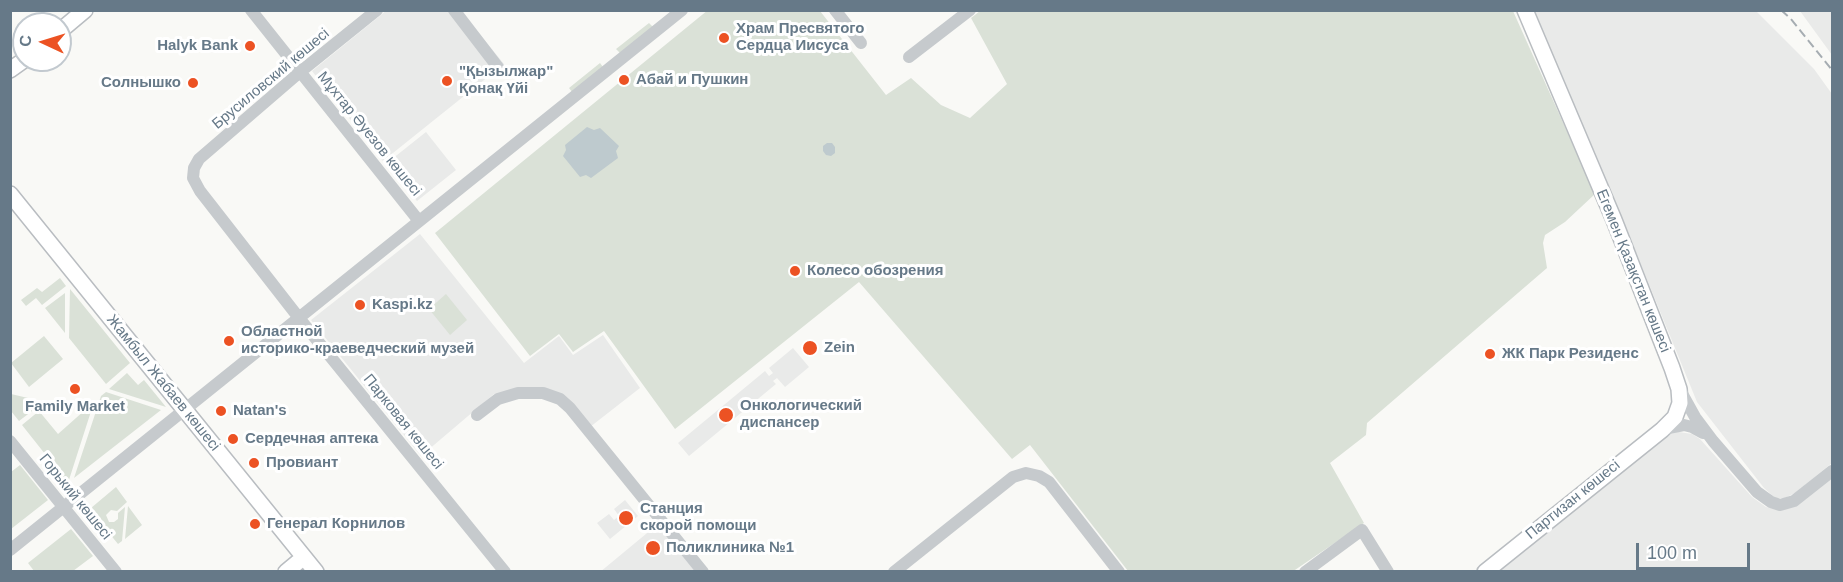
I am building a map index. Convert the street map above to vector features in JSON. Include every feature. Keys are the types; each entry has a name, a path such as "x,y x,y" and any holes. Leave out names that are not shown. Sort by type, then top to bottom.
{"main road":[{"path":"72,21 85,10"},
{"name":"Егемен Қазақстан көшесі","path":"1525,10 1614,220 1675,378"},
{"name":"Жамбыл Жабаев көшесі","path":"10,194 316,572"},
{"name":"Партизан көшесі","path":"1485,572 1662,430 1675,417 1679,408 1679,394 1675,378"},
{"path":"286,572 304,557"}],"street":[{"name":"Мұхтар Әуезов көшесі","path":"251,10 419,221"},
{"name":"Брусиловский көшесі","path":"193,175 199,159 300,72 377,10"},
{"path":"454,10 500,70"},
{"path":"10,550 682,10"},
{"path":"835,10 861,43"},
{"path":"909,57 970,10"},
{"name":"Парковая көшесі","path":"193,175 193,180 200,191 299,318 505,572"},
{"name":"Егемен Қазақстан көшесі","path":"1675,378 1688,406 1713,441 1757,492 1771,502 1780,505 1794,501 1833,471"},
{"path":"477,414 498,399 518,393 543,393 560,399 570,408 703,572"},
{"path":"1662,430 1680,425 1689,426 1696,428 1713,441"},
{"name":"Горький көшесі","path":"10,441 116,572"},
{"path":"894,572 1013,477 1022,473 1031,473 1049,482 1119,572"},
{"path":"1305,572 1362,530 1389,572"}],"shaded area":[{"path":"387,10 461,11 504,64 383,161 312,71"},
{"path":"708,10 820,11 886,95 911,78 941,105 970,118 1007,84 971,18 980,11 1513,11 1595,194 1565,222 1545,235 1543,243 1547,268 1367,423 1366,435 1330,463 1364,523 1292,572 1128,571 1030,445 1012,459 859,282 675,429 604,331 573,352 559,334 530,356 435,233"},
{"path":"1533,11 1756,11 1814,69 1832,94 1832,463 1795,493 1785,498 1775,498 1764,488 1697,402 1617,206"},
{"path":"1800,11 1832,11 1832,55"},
{"path":"649,23 653,27 620,53 616,49"},
{"path":"600,63 603,67 572,92 569,88"},
{"path":"587,127 594,130 600,128 619,146 616,151 618,158 591,178 586,175 580,177 563,156 566,150 565,145"},
{"path":"426,132 456,170 417,201 387,163"},
{"path":"832,143 835,147 835,153 831,156 826,155 823,151 823,146"},
{"path":"420,234 524,363 559,336 573,355 603,335 640,388 590,427 562,395 494,394 421,456 311,320"},
{"path":"60,278 66,286 42,305 36,298 26,306 21,300 37,288 42,292"},
{"path":"70,289 130,363 106,384 69,338"},
{"path":"65,293 65,333 45,308"},
{"path":"446,294 467,320 450,335 429,309"},
{"path":"44,336 63,359 29,387 11,363"},
{"name":"Онкологический диспансер","path":"793,348 809,367 785,387 777,378 773,381 776,384 689,456 678,443 765,371 769,376 773,373 769,368"},
{"path":"127,373 138,385 144,380 166,407 109,389"},
{"path":"106,392 161,410 74,478 101,396"},
{"path":"11,394 28,398 36,408 19,421 11,411"},
{"path":"94,402 68,483 22,425 39,411 58,434"},
{"path":"1667,432 1692,434 1700,439 1752,497 1766,507 1777,509 1832,478 1832,571 1494,572"},
{"path":"20,465 48,500 11,529 11,472"},
{"path":"116,487 127,502 117,511 111,510 106,515 109,522 114,522 118,519 118,513 125,507 122,541 118,544 91,511 91,508"},
{"name":"Станция скорой помощи","path":"625,500 638,516 610,539 597,523 609,514 614,520 619,516 614,509"},
{"path":"128,506 142,525 125,539"},
{"name":"Поликлиника №1","path":"658,524 696,572 600,572"},
{"path":"71,529 93,556 73,571 34,571 28,563"}],"railway":[{"path":"1781,10 1832,70"}],"place":[{"name":"Храм Пресвятого Сердца Иисуса","path":"724,38"},
{"name":"Halyk Bank","path":"250,46"},
{"name":"Абай и Пушкин","path":"624,80"},
{"name":"\"Қызылжар\" Қонақ Үйі","path":"447,81"},
{"name":"Солнышко","path":"193,83"},
{"name":"Колесо обозрения","path":"795,271"},
{"name":"Kaspi.kz","path":"360,305"},
{"name":"Oбластной историко-краеведческий музей","path":"229,341"},
{"name":"Zein","path":"810,348"},
{"name":"ЖК Парк Резиденс","path":"1490,354"},
{"name":"Family Мarket","path":"75,389"},
{"name":"Natan's","path":"221,411"},
{"name":"Онкологический диспансер","path":"726,415"},
{"name":"Сердечная аптека","path":"233,439"},
{"name":"Провиант","path":"254,463"},
{"name":"Станция скорой помощи","path":"626,518"},
{"name":"Генерал Корнилов","path":"255,524"},
{"name":"Поликлиника №1","path":"653,548"}]}
